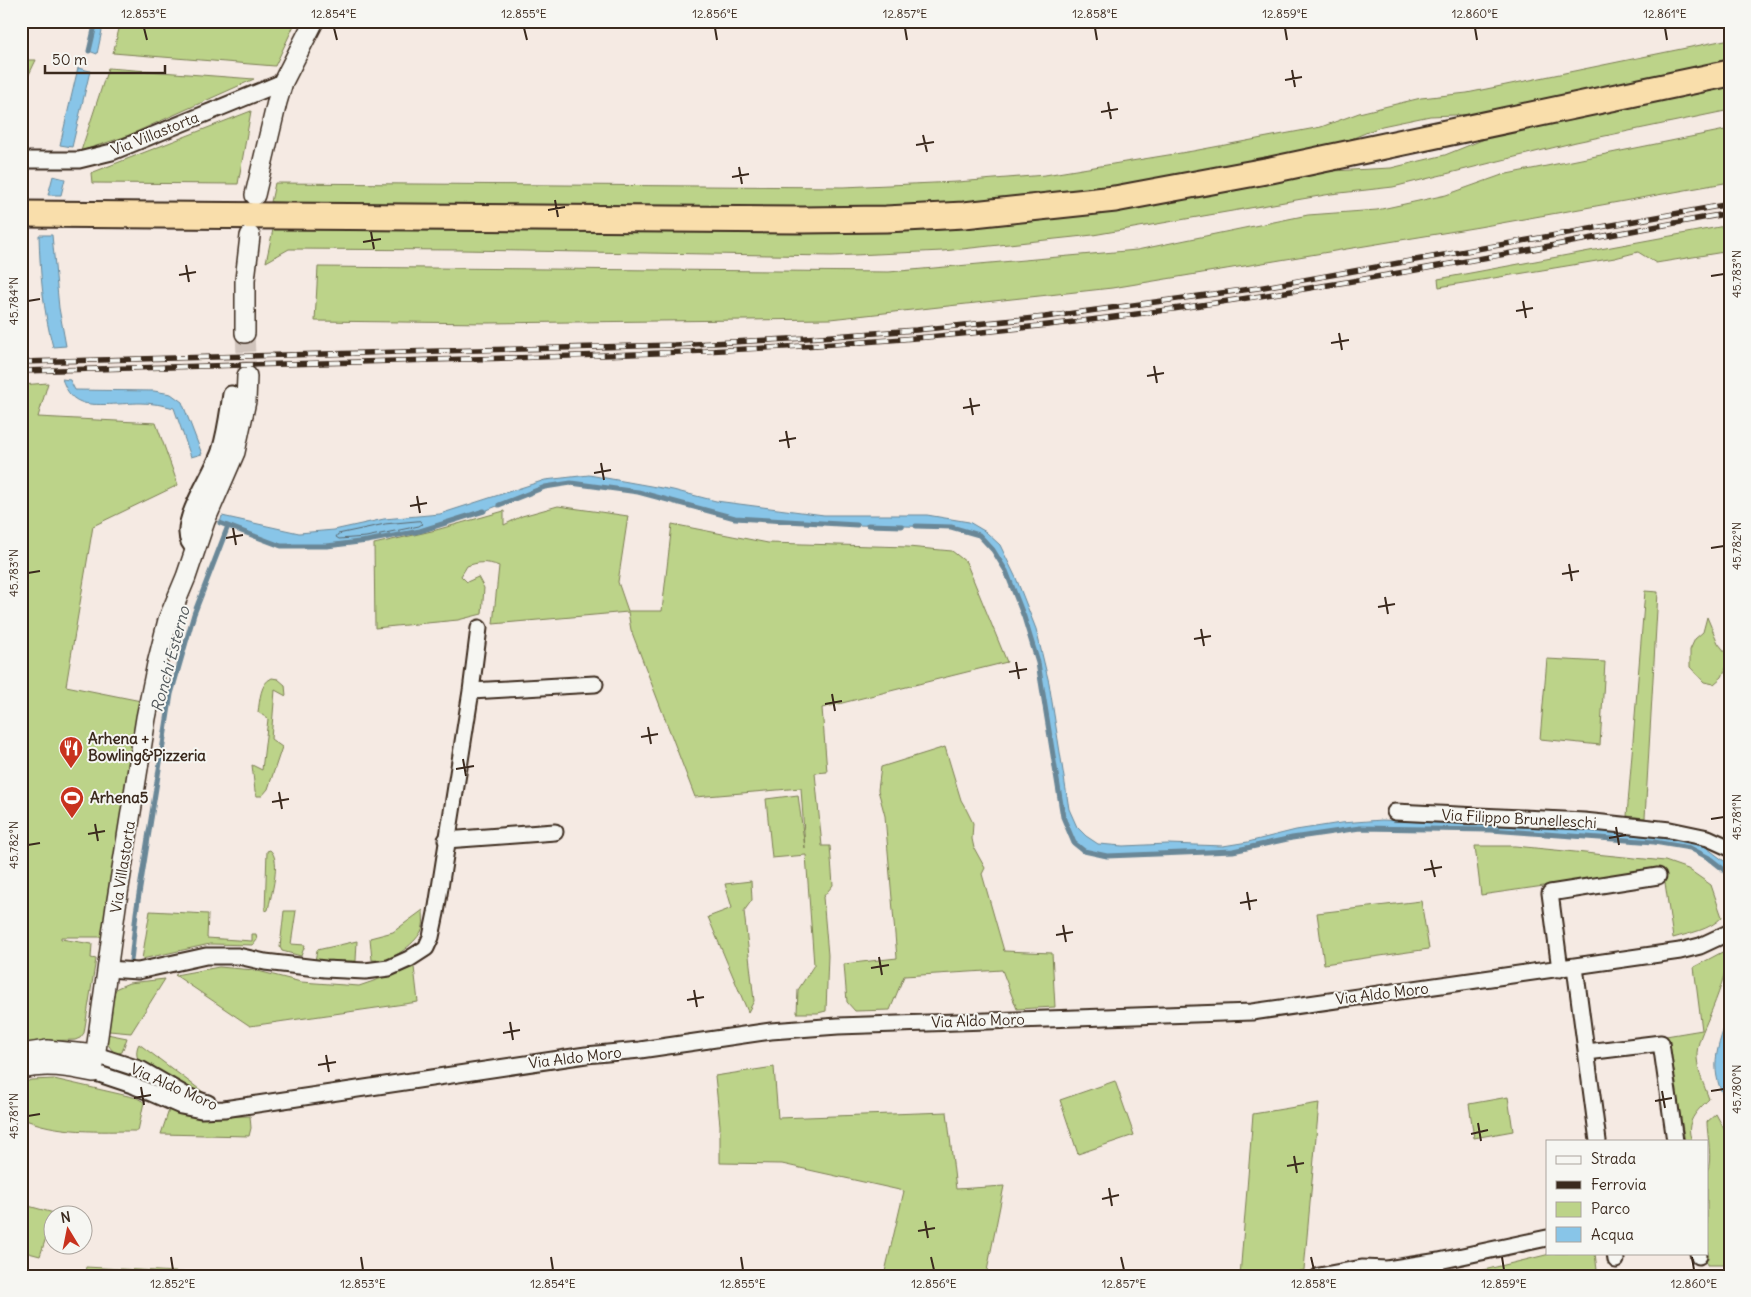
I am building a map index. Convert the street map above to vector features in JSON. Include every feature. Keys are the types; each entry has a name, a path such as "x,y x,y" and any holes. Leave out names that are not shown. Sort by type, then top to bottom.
{"highway":[{"path":"21,214 803,220 886,219 964,215 1115,199 1270,170 1730,73"}],"street":[{"path":"255,195 283,82 314,21"},
{"name":"Via Villastorta","path":"21,160 79,160 112,152 283,82"},
{"path":"245,333 245,280 250,236"},
{"name":"Via Villastorta","path":"94,1063 144,728 157,664 168,620 186,577 205,521 235,452 243,416 247,376"},
{"path":"195,550 188,541 186,534 188,520 220,452 231,394"},
{"path":"107,969 138,971 206,956 238,956 265,962 325,969 364,971 388,968 409,959 426,948 431,937 436,913 479,628"},
{"path":"471,691 595,684"},
{"name":"Via Filippo Brunelleschi","path":"1395,812 1603,823 1670,830 1708,838 1730,848"},
{"path":"446,840 555,832"},
{"path":"1598,1140 1587,1052 1550,894 1658,876"},
{"name":"Via Aldo Moro","path":"21,1054 47,1050 125,1073 136,1086 181,1106 201,1110 224,1109 586,1055 649,1049 771,1031 898,1024 1252,1012 1680,951 1700,946 1729,932"},
{"path":"1587,1052 1661,1043 1675,1140"},
{"path":"30,1067 47,1058 94,1063"},
{"name":"Via Aldo Moro","path":"94,1063 142,1070 187,1096 224,1109"},
{"path":"1319,1276 1362,1268 1387,1269 1439,1261 1546,1238"}],"green space":[{"path":"121,21 296,21 275,66 113,53"},
{"path":"1730,39 1730,59 1479,114 1430,116 1382,126 1344,142 1245,163 1118,185 946,204 823,208 405,206 271,202 275,183 843,187 957,182 1045,175 1193,151 1321,127 1359,113 1421,98 1467,93"},
{"path":"21,60 36,60 21,91"},
{"path":"108,68 254,79 127,136 81,151"},
{"path":"1730,84 1730,110 1576,142 1393,187 1331,194 1093,235 943,251 832,256 289,249 266,262 274,225 987,223 1113,212 1311,172 1391,168 1445,155 1507,130"},
{"path":"251,111 238,184 92,183 91,173"},
{"path":"1730,129 1730,182 1479,227 1112,288 830,319 487,323 315,321 318,267 889,272 1137,250 1308,215 1377,210 1446,195 1502,175"},
{"path":"1730,225 1730,251 1656,263 1638,252 1615,258 1439,287 1438,279"},
{"path":"48,383 38,417 156,423 178,485 93,526 66,686 141,701 105,937 61,937 61,939 92,944 91,958 96,959 84,1033 75,1040 37,1041 21,1044 21,385"},
{"path":"558,506 628,516 618,582 628,611 662,611 672,524 768,543 908,547 952,551 966,562 1007,662 822,708 827,772 815,773 822,846 830,846 833,885 823,897 828,955 826,1011 797,1013 798,990 814,965 806,855 772,858 766,799 798,795 805,848 801,788 695,797 631,630 628,612 493,624 499,566 483,563 467,566 461,576 467,582 478,577 484,588 482,614 458,620 375,628 374,544 436,530 504,511 504,525 522,516"},
{"path":"1645,591 1658,592 1645,818 1627,816"},
{"path":"1707,617 1718,643 1730,659 1722,677 1714,684 1704,682 1690,667 1690,650 1695,639 1703,632"},
{"path":"1547,659 1605,662 1600,745 1540,739"},
{"path":"272,678 278,679 285,685 286,696 275,690 271,739 282,747 268,789 262,796 257,796 252,765 262,770 268,719 258,712 263,688 268,680"},
{"path":"945,747 961,800 973,823 972,839 974,848 985,868 982,874 1004,951 1052,953 1055,1007 1017,1009 1002,970 904,976 890,1010 855,1011 847,1002 844,964 897,958 885,816 878,790 881,767"},
{"path":"1475,846 1515,846 1665,861 1688,869 1711,885 1722,917 1706,928 1673,938 1663,869 1481,895"},
{"path":"270,850 275,861 275,869 268,910 265,911 267,851"},
{"path":"751,881 752,900 744,911 754,1001 748,1012 708,917 732,908 725,884"},
{"path":"1421,901 1429,949 1324,964 1317,913"},
{"path":"423,910 423,926 413,942 390,958 372,960 370,938 393,932"},
{"path":"150,911 208,914 207,938 252,941 252,934 256,934 257,940 253,945 210,944 142,959"},
{"path":"284,911 296,911 291,944 305,945 301,956 282,951 280,947"},
{"path":"357,941 356,961 315,961 317,950"},
{"path":"1728,949 1722,984 1701,1037 1697,1053 1699,1068 1709,1099 1693,1117 1690,1128 1692,1140 1685,1140 1666,1036 1702,1030 1694,967"},
{"path":"219,967 254,970 301,982 359,986 414,967 418,1002 250,1026 175,975"},
{"path":"165,979 131,1033 109,1031 113,994 117,988 129,983"},
{"path":"107,1034 127,1038 122,1052 116,1054 108,1043"},
{"path":"139,1044 211,1098 192,1093 139,1062 137,1048"},
{"path":"774,1067 778,1118 947,1112 956,1189 1004,1186 986,1276 884,1276 904,1191 782,1164 720,1163 720,1125 715,1076"},
{"path":"54,1079 137,1098 144,1102 138,1131 64,1129 49,1127 21,1118 21,1084 31,1080"},
{"path":"1115,1081 1134,1135 1078,1154 1060,1100"},
{"path":"1508,1097 1513,1131 1474,1138 1469,1104"},
{"path":"1319,1103 1304,1270 1280,1276 1240,1276 1253,1114"},
{"path":"175,1109 210,1117 250,1116 251,1128 249,1136 161,1134 169,1110"},
{"path":"1716,1114 1730,1140 1730,1251 1724,1265 1707,1265 1705,1254 1708,1254 1708,1169 1710,1161 1707,1122"},
{"path":"21,1204 42,1210 42,1250 40,1256 21,1251"},
{"path":"1550,1254 1595,1254 1597,1270 1570,1276 1459,1276"},
{"path":"86,1267 212,1274 211,1276 84,1276"}],"water":[{"path":"96,21 104,21 97,54 89,51"},
{"path":"78,68 90,71 72,147 60,145"},
{"path":"53,176 65,179 61,195 48,195"},
{"path":"39,235 52,235 59,308 66,346 53,347 43,291"},
{"path":"62,379 70,380 75,390 154,391 171,394 182,402 202,454 191,457 174,408 144,403 101,405 86,403 71,396"},
{"path":"589,475 673,490 716,501 824,515 927,515 969,522 986,532 1000,545 1016,578 1036,629 1049,683 1069,809 1077,827 1098,844 1123,846 1168,844 1223,846 1296,830 1341,823 1382,820 1601,831 1703,845 1728,864 1730,867 1730,878 1723,869 1709,858 1690,848 1654,842 1491,830 1360,828 1292,838 1233,851 1107,856 1084,851 1074,843 1063,817 1038,663 1024,617 1006,571 993,550 979,535 951,527 856,525 735,518 638,492 571,483 545,487 482,512 420,531 327,546 281,546 220,523 222,516 299,533 334,530 384,519 440,514 545,480"},
{"path":"1730,1010 1730,1038 1724,1062 1730,1088 1730,1108 1718,1082 1716,1059"}],"waterway":[{"name":"Ronchi Esterno","path":"89,51 96,21"},
{"path":"499,505 545,487 571,483 638,492 735,518 857,525"},
{"path":"220,523 281,546 327,546 420,531 484,511"},
{"path":"868,525 902,526"},
{"name":"Ronchi Esterno","path":"131,961 136,913 171,694 194,614 228,526"},
{"path":"916,526 951,527 979,535 993,550 1006,571 1024,617 1038,663 1063,817 1074,843 1084,851 1107,856 1233,851 1292,838 1360,828 1491,830 1654,842 1690,848 1709,858 1723,869 1730,878"}],"tunnel":[{"path":"245,333 247,376"}],"railway":[{"path":"21,362 674,345 916,330 1045,317 1258,288 1730,204"},
{"path":"21,371 687,352 832,344 976,333 1134,314 1305,289 1730,213"}],"place":[{"name":"Arhena + Bowling&Pizzeria","path":"71,769"},
{"name":"Arhena5","path":"72,819"}]}
